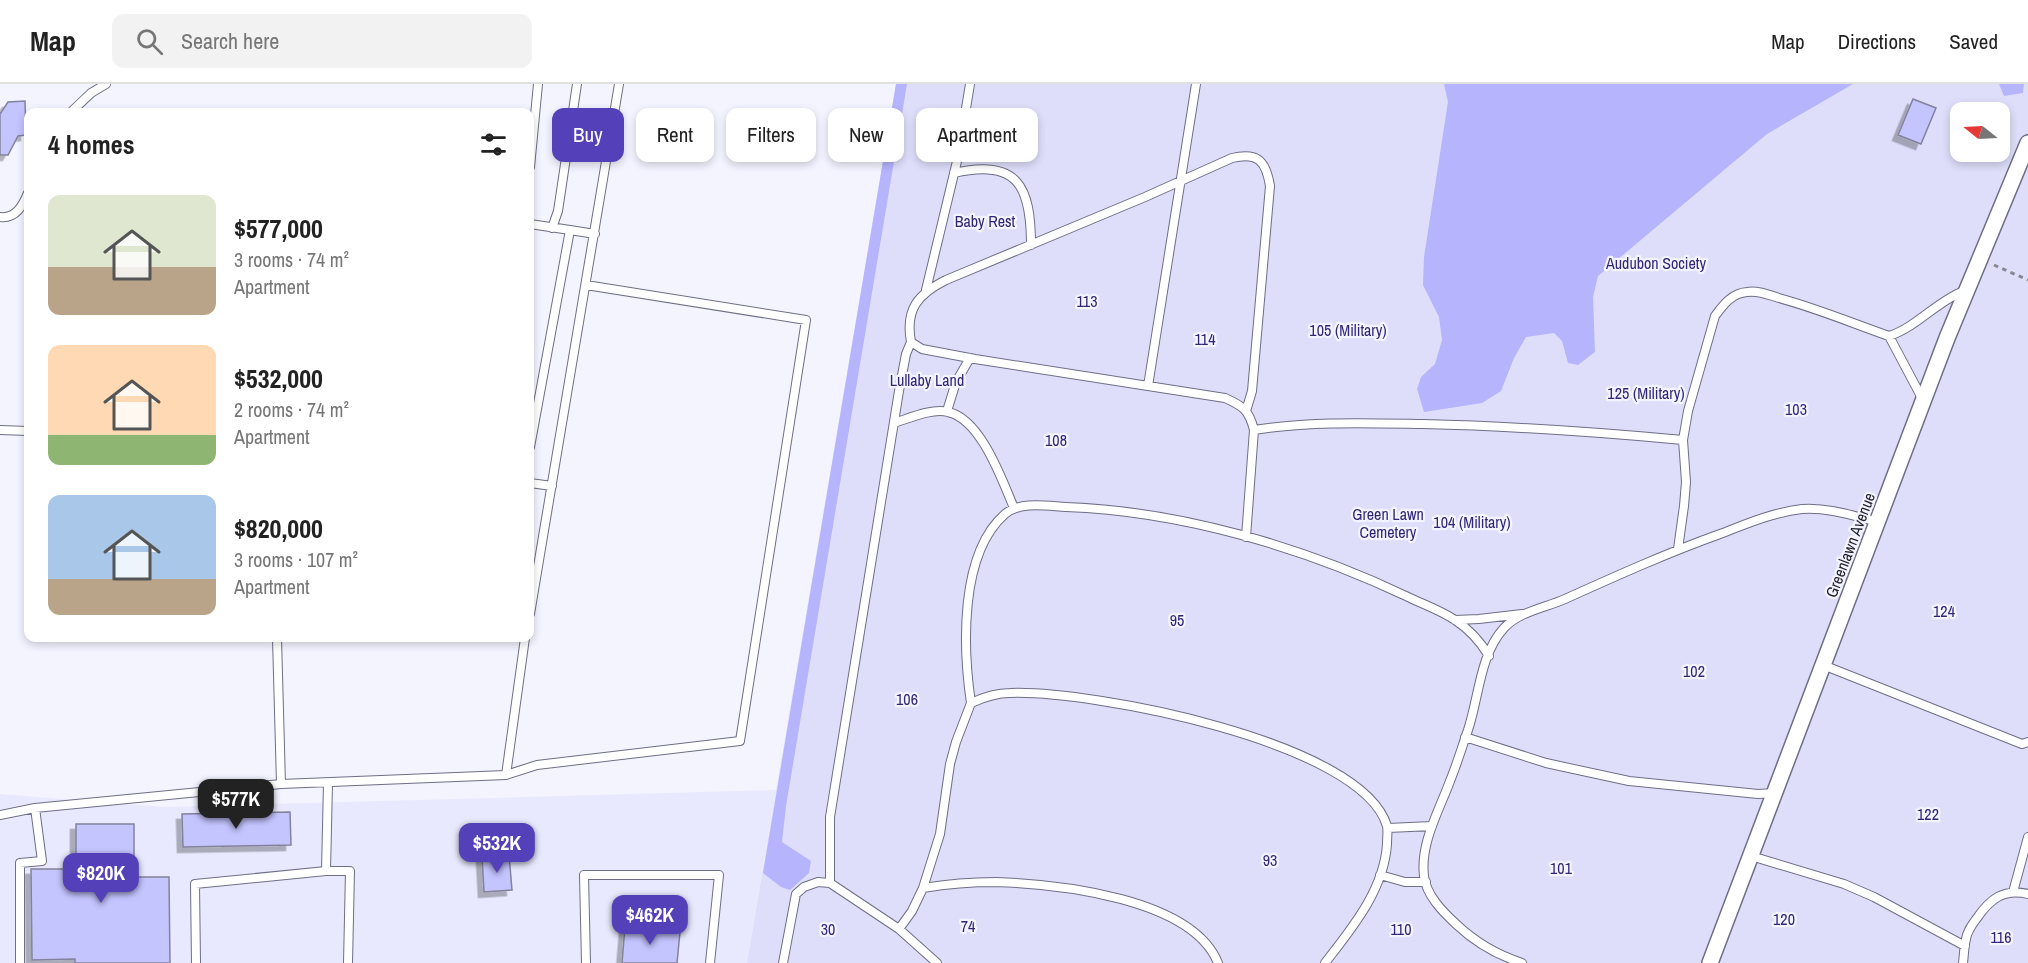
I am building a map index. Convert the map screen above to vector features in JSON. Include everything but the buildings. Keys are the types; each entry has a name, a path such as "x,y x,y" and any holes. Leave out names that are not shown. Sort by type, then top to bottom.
{"street":[{"name":"Greenlawn Avenue","path":"1710,963 1923,402 2028,142"}],"lane":[{"path":"75,108 91,93 106,84"},
{"path":"552,228 558,211 577,84"},
{"path":"534,591 619,84"},
{"path":"830,883 830,816 894,423 906,354 911,342 908,328 915,305 926,290 954,173 970,84"},
{"path":"1148,386 1196,84"},
{"path":"534,121 537,86"},
{"path":"926,290 1246,154 1258,159 1268,169 1270,186 1252,391 1246,411"},
{"path":"954,173 971,169 988,170 1005,172 1017,179 1026,196 1031,226 1030,245"},
{"path":"0,217 5,218 21,210 24,203"},
{"path":"534,225 595,234"},
{"path":"534,425 570,231"},
{"path":"0,815 35,808 280,784 506,776 537,765 740,741 806,320 586,285"},
{"path":"1678,549 1686,482 1683,440 1688,411 1715,316 1734,296 1747,291 1759,292 1889,336 1901,332 1952,296 1967,289"},
{"path":"1889,336 1923,402"},
{"path":"911,342 922,349 1225,398 1241,405 1250,416 1254,430 1246,537"},
{"path":"947,411 956,382 970,358"},
{"path":"894,423 934,412 947,411 968,423 977,434 1014,508"},
{"path":"1254,430 1291,424 1329,423 1453,425 1559,429 1683,440"},
{"path":"0,430 24,431"},
{"path":"534,484 552,486"},
{"path":"900,929 923,888 940,834 950,764 971,703 967,660 972,573 978,552 989,531 1014,508 1045,506 1118,511 1171,519 1246,537 1373,580 1455,620 1474,636 1489,656"},
{"path":"1455,620 1524,614 1678,549 1778,514 1803,509 1847,514 1878,522"},
{"path":"1522,963 1491,951 1468,935 1445,914 1430,894 1424,876 1432,826 1466,737 1494,642 1505,627 1524,614"},
{"path":"277,642 280,784"},
{"path":"506,776 524,642"},
{"path":"1823,665 2025,743 2028,750"},
{"path":"971,703 1000,694 1036,693 1128,705 1223,727 1267,742 1304,757 1361,790 1379,808 1388,828 1386,853 1377,885 1360,916 1325,963"},
{"path":"1466,737 1546,763 1629,781 1758,794 1775,793"},
{"path":"326,871 328,783"},
{"path":"20,963 20,863 42,861 35,808"},
{"path":"1388,828 1432,826"},
{"path":"2013,892 2028,837"},
{"path":"1751,855 1844,884 1874,897 1965,946"},
{"path":"196,963 195,884 326,871 350,871 348,963"},
{"path":"586,963 584,875 719,874 710,963"},
{"path":"1380,875 1405,882 1426,882"},
{"path":"783,963 796,894 804,887 818,882 830,883 900,929 937,963"},
{"path":"923,888 997,882 1071,889 1140,904 1186,925 1202,937 1213,951 1218,963"},
{"path":"1963,963 1970,928 1985,906 1996,896 2008,891 2028,894"}],"path":[{"path":"1979,260 2028,280"}],"shaded area":[{"path":"896,84 907,84 903,108 892,108"},
{"path":"1444,84 1853,84 1767,134 1598,276 1593,297 1595,352 1578,365 1568,363 1562,341 1554,333 1526,337 1514,358 1501,391 1482,403 1424,412 1417,389 1421,377 1435,364 1442,340 1439,317 1423,285 1424,257 1448,102"},
{"path":"1999,84 2024,84 2023,93 2004,96"},
{"path":"883,162 894,162 786,806 782,842 811,861 809,873 790,890 781,887 763,873"},
{"path":"776,790 747,963 0,963 0,794 163,807"}],"green space":[{"name":"Green Lawn Cemetery","path":"896,84 2028,84 2028,963 747,963 883,162 904,162 904,108 892,108"}],"park label":[{"name":"Baby Rest","path":"985,221"},
{"name":"Audubon Society","path":"1656,263"},
{"name":"113","path":"1087,301"},
{"name":"105 (Military)","path":"1348,330"},
{"name":"114","path":"1205,339"},
{"name":"Lullaby Land","path":"927,380"},
{"name":"125 (Military)","path":"1646,393"},
{"name":"103","path":"1796,409"},
{"name":"108","path":"1056,440"},
{"name":"104 (Military)","path":"1472,522"},
{"name":"124","path":"1944,611"},
{"name":"95","path":"1177,620"},
{"name":"102","path":"1694,671"},
{"name":"106","path":"907,699"},
{"name":"122","path":"1928,814"},
{"name":"93","path":"1270,860"},
{"name":"101","path":"1561,868"},
{"name":"120","path":"1784,919"},
{"name":"74","path":"968,926"},
{"name":"30","path":"828,929"},
{"name":"110","path":"1401,929"},
{"name":"116","path":"2001,937"}]}
